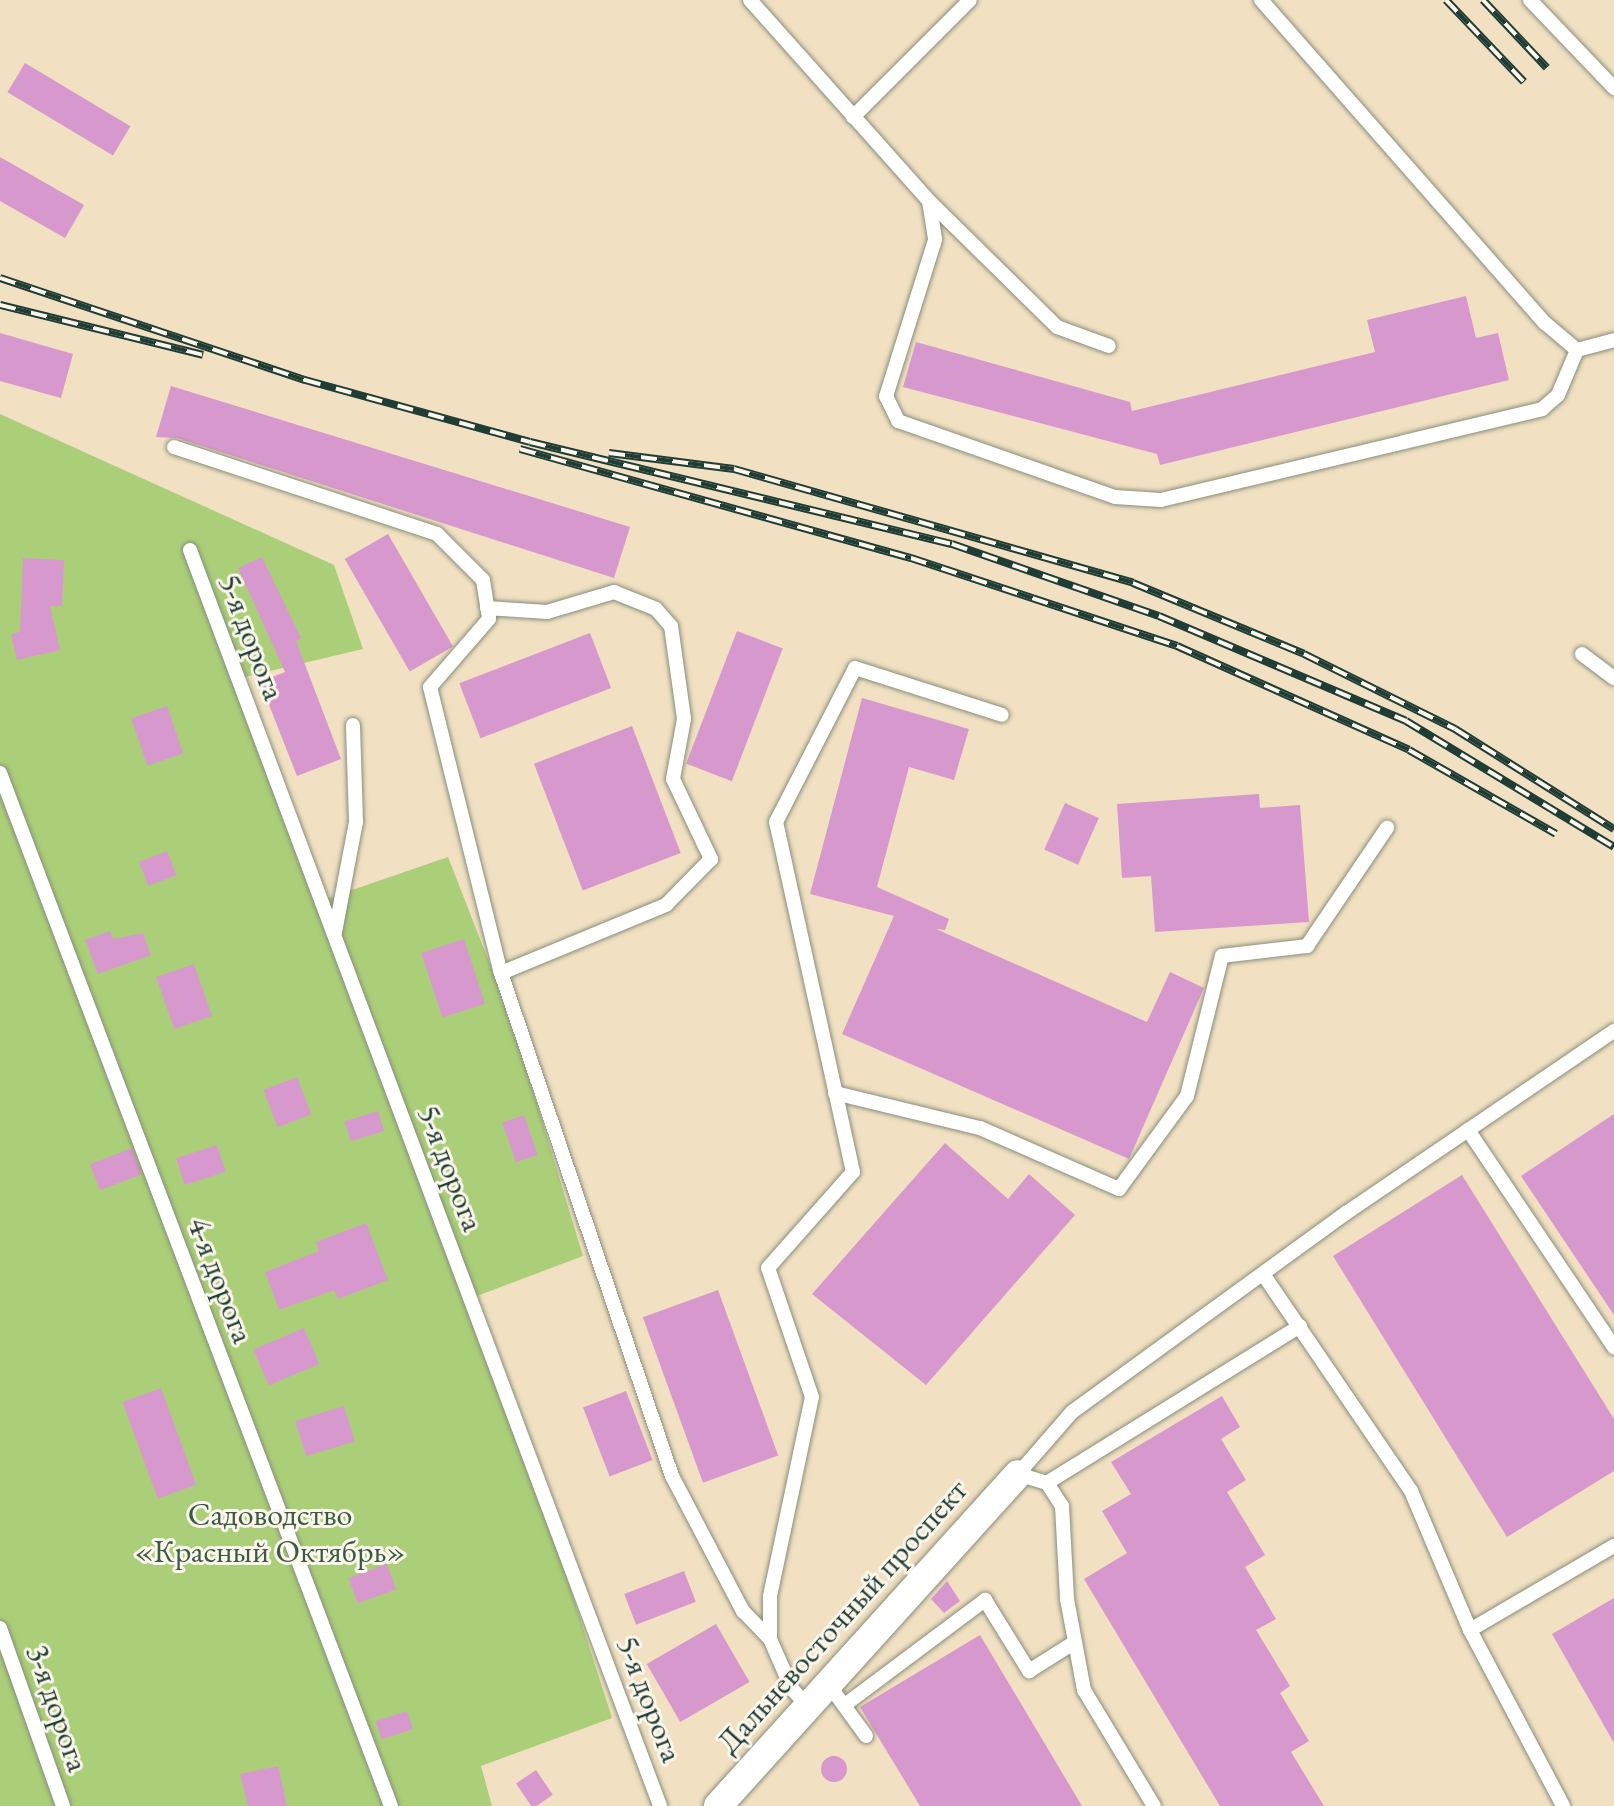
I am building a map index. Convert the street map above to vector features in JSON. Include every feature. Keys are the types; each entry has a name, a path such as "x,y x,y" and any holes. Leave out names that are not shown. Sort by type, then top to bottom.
{"street":[{"name":"Дальневосточный проспект","path":"718,1806 808,1706 837,1694 1018,1474"}],"lane":[{"path":"750,0 929,201 1057,327 1109,346"},
{"path":"853,117 970,0"},
{"path":"1261,0 1545,323 1577,350"},
{"path":"1530,0 1614,88"},
{"path":"929,201 935,240 886,396 898,421 1115,497 1161,500 1542,409 1558,395 1577,350"},
{"path":"1577,350 1614,340"},
{"path":"174,447 437,534 483,580 489,619 430,687 500,973 672,1476 743,1611 770,1639 792,1689 808,1706"},
{"name":"5-я дорога","path":"190,550 660,1806"},
{"path":"487,608 547,612 614,592 656,609 671,626 684,719 673,779 711,859 666,905 500,973"},
{"path":"1582,654 1614,678"},
{"path":"770,1639 770,1596 812,1397 768,1268 853,1172 776,822 855,667 1002,715"},
{"path":"335,937 356,822 353,725"},
{"name":"4-я дорога","path":"0,773 391,1806"},
{"path":"835,1093 980,1128 1119,1189 1187,1096 1222,956 1307,946 1387,828"},
{"path":"1154,1806 1084,1690 1075,1642 1062,1506 1047,1483 1018,1474 1072,1412 1263,1274 1614,1031"},
{"path":"1468,1130 1614,1347"},
{"path":"1263,1274 1411,1491 1470,1630 1563,1806"},
{"path":"1047,1483 1300,1326"},
{"path":"1470,1630 1614,1546"},
{"path":"866,1736 837,1694 985,1600 1029,1671 1075,1642"},
{"name":"3-я дорога","path":"0,1628 63,1806"}],"green space":[{"name":"Садоводство «Красный Октябрь»","path":"0,414 334,565 363,649 245,677 326,899 448,857 511,1018 583,1256 477,1296 612,1718 481,1766 492,1806 0,1806"}],"building":[{"path":"25,63 130,126 113,155 7,92"},
{"path":"0,157 84,205 65,238 0,201"},
{"path":"1466,296 1476,338 1498,333 1509,380 1160,465 1157,454 903,387 916,342 1130,402 1132,411 1375,352 1367,320"},
{"path":"0,333 73,354 61,398 0,381"},
{"path":"171,386 630,527 614,578 177,438 156,437"},
{"path":"388,534 453,647 410,672 345,559"},
{"path":"262,557 301,638 296,641 341,759 297,776 260,682 285,672 238,568"},
{"path":"23,558 64,560 62,606 50,606 60,650 17,660 11,634 20,632"},
{"path":"737,631 783,649 732,781 686,764"},
{"path":"590,633 611,688 480,738 459,683"},
{"path":"862,698 969,729 954,780 909,767 877,887 949,919 945,930 936,929 1147,1022 1170,972 1204,988 1129,1159 842,1034 894,916 810,894"},
{"path":"167,706 183,753 147,766 131,718"},
{"path":"632,726 681,853 583,891 534,764"},
{"path":"1259,794 1260,808 1300,805 1309,922 1155,932 1151,876 1122,878 1117,804"},
{"path":"1065,803 1099,818 1078,865 1044,850"},
{"path":"167,851 176,875 148,886 139,862"},
{"path":"110,931 113,939 143,933 151,955 98,974 85,940"},
{"path":"464,939 485,1004 442,1018 421,953"},
{"path":"194,964 212,1016 174,1029 156,977"},
{"path":"297,1077 311,1114 278,1127 263,1090"},
{"path":"378,1111 384,1131 351,1141 345,1121"},
{"path":"1614,1114 1614,1315 1521,1176"},
{"path":"524,1115 538,1155 516,1162 502,1122"},
{"path":"945,1143 1008,1199 1029,1174 1075,1215 926,1385 812,1294"},
{"path":"217,1145 226,1172 185,1185 176,1158"},
{"path":"132,1148 142,1174 100,1190 90,1164"},
{"path":"1462,1175 1614,1419 1614,1471 1507,1537 1333,1256"},
{"path":"366,1223 388,1280 338,1299 334,1290 279,1310 265,1272 319,1251 316,1242"},
{"path":"718,1290 778,1455 703,1483 643,1317"},
{"path":"304,1328 319,1364 269,1385 253,1349"},
{"path":"161,1388 196,1485 158,1499 122,1402"},
{"path":"626,1391 653,1460 610,1477 583,1407"},
{"path":"1222,1396 1240,1427 1221,1439 1246,1480 1227,1492 1265,1555 1245,1567 1276,1619 1256,1630 1290,1686 1280,1693 1309,1741 1291,1752 1324,1806 1220,1806 1084,1579 1127,1553 1102,1511 1131,1494 1111,1462"},
{"path":"344,1406 355,1441 306,1456 295,1421"},
{"path":"387,1564 396,1589 358,1603 348,1578"},
{"path":"684,1571 696,1602 636,1625 624,1594"},
{"path":"947,1581 960,1601 944,1613 931,1599"},
{"path":"1614,1598 1614,1743 1552,1634"},
{"path":"716,1624 750,1682 680,1722 647,1664"},
{"path":"980,1635 1082,1806 920,1806 860,1707"},
{"path":"407,1711 413,1729 381,1739 376,1721"},
{"path":"834,1756 843,1760 847,1769 843,1778 834,1782 825,1778 821,1769 825,1760"},
{"path":"278,1766 287,1806 248,1806 240,1774"},
{"path":"536,1770 553,1795 536,1806 531,1806 516,1783"}],"railway":[{"path":"1446,0 1524,82"},
{"path":"1483,0 1547,68"},
{"path":"0,278 305,380 530,442 952,544 1159,616 1406,721 1614,847"},
{"path":"0,305 203,355"},
{"path":"520,449 911,558 1177,646 1409,750 1556,834"},
{"path":"609,453 734,469 1133,583 1304,654 1455,729 1614,829"}]}
